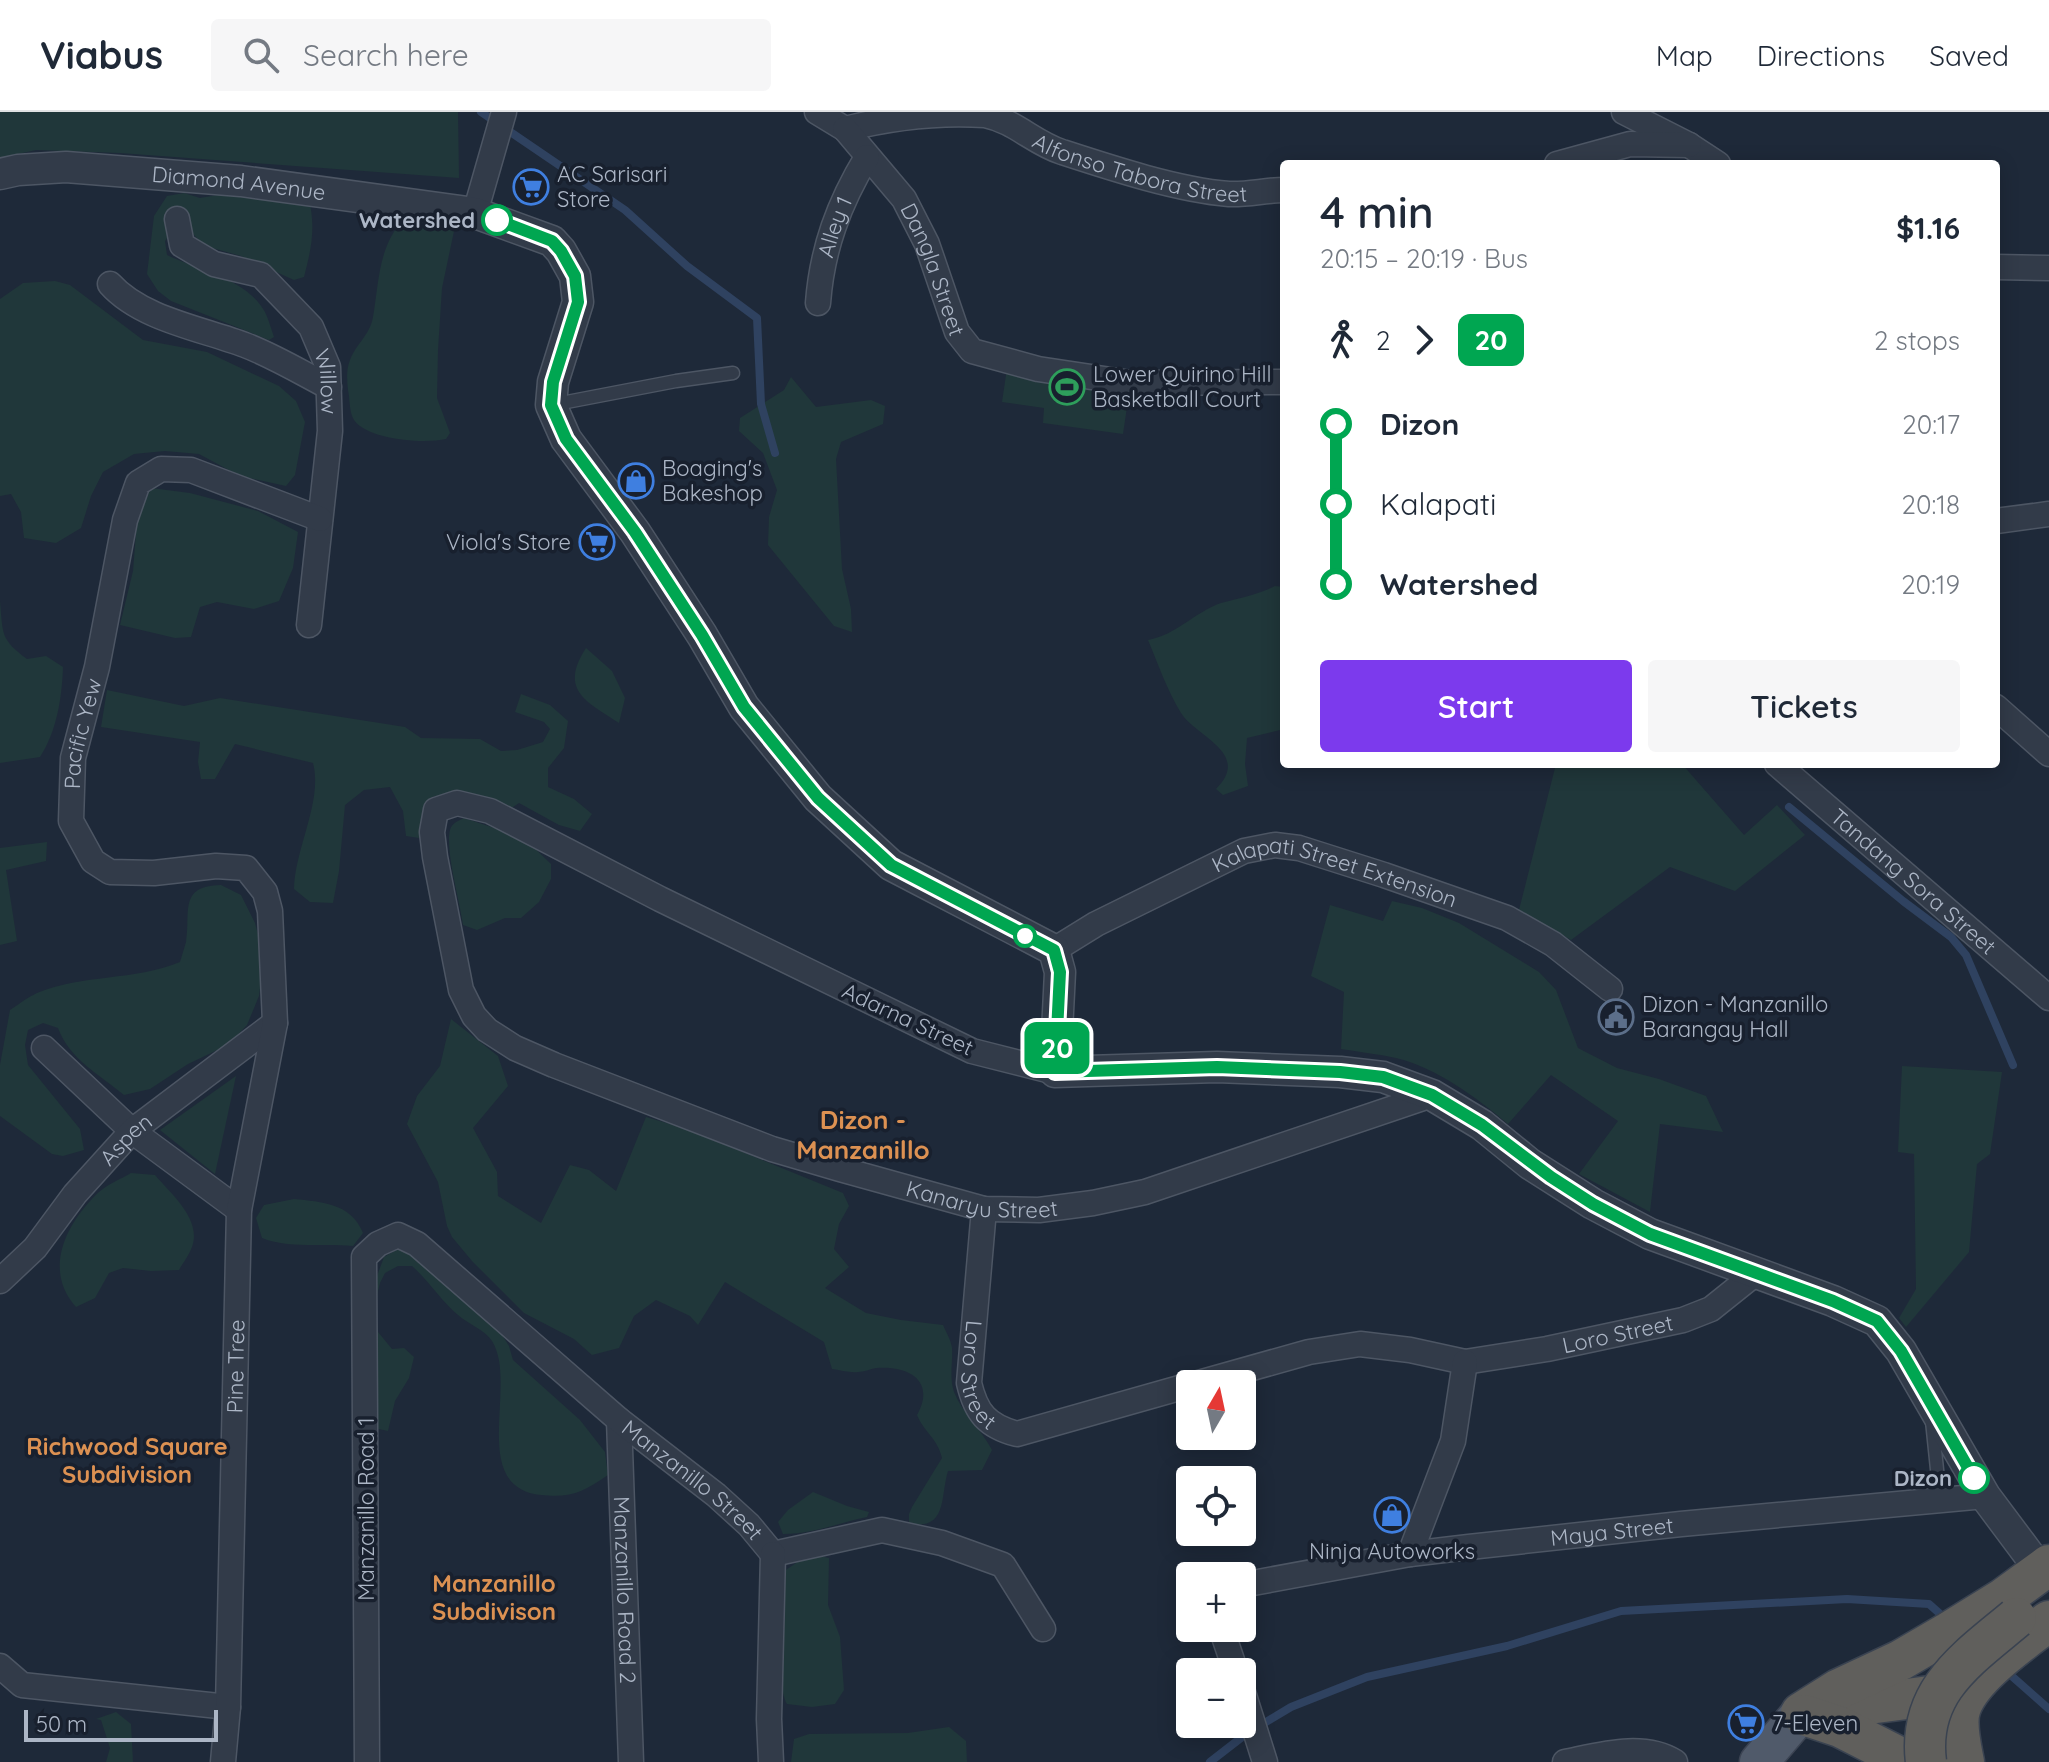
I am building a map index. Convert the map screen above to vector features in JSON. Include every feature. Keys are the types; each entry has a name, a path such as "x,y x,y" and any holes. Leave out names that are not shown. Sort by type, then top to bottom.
{"highway":[{"path":"1801,1713 1839,1689 1901,1660 2000,1600 2043,1602"},
{"path":"1950,1756 1959,1710 2043,1602"},
{"path":"1950,1756 1925,1730 1939,1691 1967,1659 2043,1602"},
{"path":"1801,1713 1881,1704 1977,1683"},
{"path":"1839,1689 1881,1704 1950,1756"},
{"path":"1801,1713 1840,1727 1909,1762"}],"main road":[{"path":"1759,1762 1801,1713"}],"street":[{"path":"475,213 504,112"},
{"path":"817,112 845,129"},
{"path":"1624,112 1712,160"},
{"name":"Alfonso Tabora Street","path":"845,129 890,118 981,114 1003,119 1058,151 1171,183 1231,194 1280,190"},
{"name":"Dangla Street","path":"845,129 904,199 931,255 957,332 972,351 1038,369 1131,383 1280,382"},
{"path":"1572,160 1630,144 1689,145"},
{"name":"Alley 1","path":"818,303 821,268 833,224 847,190 867,157"},
{"name":"Diamond Avenue","path":"0,174 66,167 241,181 475,213 552,241 575,276 578,302 553,382 551,405"},
{"name":"Willow","path":"177,219 182,245 214,264 261,275 284,296 311,327 328,367 330,431 309,625"},
{"path":"2000,267 2049,268"},
{"path":"110,284 120,294 172,321 248,346 329,387"},
{"path":"551,405 566,439 635,532 702,635 744,707 818,798 891,865 1054,950 1060,972 1055,1072"},
{"name":"Pacific Yew","path":"275,1023 270,911 265,892 246,868 216,866 154,873 110,872 93,861 71,821 73,758 97,667 125,520 138,483 161,469 191,470 320,519"},
{"path":"2000,520 2049,514"},
{"path":"2000,711 2049,754"},
{"name":"Tandang Sora Street","path":"1782,768 2049,998"},
{"name":"Adarna Street","path":"436,810 457,803 490,811 660,899 972,1051 1055,1072 1217,1067 1340,1072 1383,1077 1432,1095 1482,1125 1530,1164 1593,1204 1650,1234 1833,1301 1877,1321 1901,1351 2043,1602"},
{"name":"Kanaryu Street","path":"436,810 432,832 435,857 461,990 474,1016 487,1030 515,1048 554,1065 772,1149 984,1209 1039,1210 1145,1192 1432,1095"},
{"name":"Kalapati Street Extension","path":"1054,950 1096,924 1244,851 1275,845 1299,848 1507,918 1553,944 1610,989"},
{"name":"Aspen","path":"3,1273 35,1248 75,1194 132,1131 275,1023"},
{"name":"Pine Tree","path":"223,1762 228,1707 239,1210 275,1023"},
{"path":"44,1048 132,1131 239,1210"},
{"name":"Loro Street","path":"984,1209 969,1383 974,1403 987,1420 1001,1430 1017,1434 1176,1390"},
{"name":"Manzanillo Street","path":"364,1257 378,1244 398,1235 417,1244 619,1420 716,1495 749,1525 773,1554 882,1530 942,1543 1003,1565 1043,1629"},
{"name":"Manzanillo Road 1","path":"364,1257 367,1762"},
{"name":"Loro Street","path":"1246,1370 1309,1352 1360,1344 1410,1350 1465,1362 1547,1349 1683,1320 1711,1309 1756,1273"},
{"path":"1410,1554 1453,1441 1465,1362"},
{"name":"Manzanillo Road 2","path":"619,1420 631,1762"},
{"name":"Maya Street","path":"1256,1582 1410,1554 1681,1524 1985,1496"},
{"path":"771,1762 769,1719 773,1554"},
{"path":"0,1666 22,1685 228,1707"},
{"path":"1256,1734 1265,1762"},
{"path":"1565,1762 1614,1752 1661,1753 1675,1762"}],"lane":[{"path":"551,405 733,373"},
{"path":"1933,1406 1931,1427 1938,1479 1949,1498"}],"green space":[{"path":"0,112 458,112 459,178 120,153 36,150 0,158"},
{"path":"184,193 200,198 223,194 308,195 312,236 304,277 294,280 241,256 205,246 193,234 172,232 165,241 167,255 247,291 265,312 274,337 269,340 171,301 158,291 147,274 154,216 167,196"},
{"path":"427,215 457,217 442,288 438,350 437,398 450,433 446,439 424,441 383,436 361,427 351,413 347,371 371,323 381,266 389,242 403,220"},
{"path":"55,281 70,285 143,340 207,352 279,386 296,401 305,422 295,475 286,486 240,476 199,454 165,451 134,454 103,472 81,528 56,543 24,538 21,512 11,494 0,496 0,299 23,283"},
{"name":"Lower Quirino Hill Basketball Court","path":"1009,355 1132,373 1123,434 1043,423 1044,408 1002,402"},
{"path":"791,377 816,407 871,400 885,406 883,424 841,442 836,459 842,569 851,609 852,632 834,626 768,545 769,517 777,490 763,453 739,431 740,418 784,390"},
{"path":"151,488 190,493 258,511 298,532 293,568 279,601 254,609 217,602 200,607 191,637 175,638 120,625 133,571 137,520"},
{"path":"1280,587 1280,730 1247,738 1245,764 1248,786 1223,795 1216,789 1228,765 1225,755 1181,713 1148,640 1168,633 1221,603"},
{"path":"0,601 7,641 27,659 46,656 63,667 58,714 40,757 0,763"},
{"path":"586,648 612,671 625,698 619,723 580,694 576,685 578,663"},
{"path":"107,690 184,706 220,698 405,727 421,738 480,739 501,751 543,742 550,729 544,722 515,712 521,694 550,705 568,721 564,748 548,768 548,787 574,799 592,814 580,831 559,825 519,803 510,809 434,796 423,817 419,838 406,836 403,811 390,787 364,790 345,805 333,903 310,902 294,889 312,809 313,763 235,744 215,779 201,779 198,762 200,742 101,727"},
{"path":"1555,768 1685,768 1744,835 1777,805 1805,835 1735,891 1670,867 1571,940 1519,910"},
{"path":"464,818 524,838 551,864 551,879 539,902 521,918 505,918 477,930 463,925 449,839 452,826"},
{"path":"47,842 46,861 6,870 17,941 0,945 0,848"},
{"path":"221,885 241,895 255,923 264,957 259,996 247,1025 228,1045 188,1064 150,1089 124,1095 78,1058 58,1028 43,1023 28,1030 25,1045 28,1065 80,1129 84,1150 63,1156 52,1154 0,1116 0,1065 10,1010 54,987 145,972 180,962 192,896 198,890"},
{"path":"1392,901 1422,908 1459,923 1539,972 1556,990 1578,1048 1617,1068 1706,1096 1723,1132 1660,1124 1650,1212 1579,1174 1618,1121 1551,1075 1508,1124 1469,1094 1426,1069 1396,1058 1341,1049 1344,992 1311,976 1330,905 1383,921"},
{"path":"451,1019 498,1056 508,1086 473,1128 497,1172 498,1196 541,1223 570,1165 589,1170 616,1191 646,1117 684,1128 843,1193 849,1206 839,1224 834,1249 849,1267 825,1288 866,1313 943,1325 952,1348 954,1392 992,1450 982,1470 948,1471 936,1517 922,1525 909,1524 912,1507 942,1458 917,1415 922,1403 921,1384 899,1369 876,1368 855,1372 832,1369 824,1342 725,1282 698,1325 690,1316 656,1300 634,1316 619,1348 592,1355 574,1339 524,1313 452,1237 438,1182 407,1124 417,1096 440,1066"},
{"path":"1902,1066 2002,1072 1990,1154 1977,1164 1969,1252 1906,1327 1899,1318 1916,1289 1914,1154 1898,1152"},
{"path":"236,1076 215,1174 160,1130"},
{"path":"131,1173 155,1175 176,1199 193,1227 192,1247 179,1270 123,1268 109,1273 95,1298 76,1307 61,1277 63,1246 87,1204 110,1184"},
{"path":"294,1199 325,1203 343,1210 358,1223 363,1233 353,1246 295,1245 262,1238 256,1218 264,1205"},
{"path":"400,1248 408,1249 500,1332 513,1360 580,1420 605,1452 608,1475 584,1490 561,1496 541,1495 519,1488 506,1474 500,1454 501,1382 499,1360 492,1341 452,1309 412,1266 398,1266 385,1273 375,1303 378,1332 392,1349 404,1348 414,1357 409,1378 395,1401 388,1431 374,1428 371,1292 384,1257"},
{"path":"813,1492 869,1512 867,1517 815,1530 783,1534 778,1522 788,1510"},
{"path":"809,1554 829,1558 828,1605 840,1637 844,1690 835,1704 812,1707 787,1704 780,1660 783,1572"},
{"path":"116,1712 131,1724 133,1762 106,1762 110,1748 101,1720 96,1719"},
{"path":"949,1727 966,1741 967,1762 791,1762 794,1739 809,1734 908,1733"}],"waterway":[{"path":"481,112 625,210 687,266 757,318 761,404 775,453"},
{"path":"1789,807 1951,937 1966,955 2013,1065"},
{"path":"1210,1762 1246,1734 1291,1707 1367,1677 1507,1646 1621,1611 1847,1599 1929,1604 1947,1620"},
{"path":"2006,1671 2049,1709"}],"bus line":[{"name":"20","path":"497,220 552,241 575,276 578,302 553,382 551,405 566,439 635,532 702,635 744,707 818,798 891,865 1054,950 1060,972 1055,1072 1217,1067 1340,1072 1383,1077 1432,1095 1482,1125 1530,1164 1593,1204 1650,1234 1833,1301 1877,1321 1901,1351 1974,1478"}],"place":[{"name":"AC Sarisari Store","path":"531,187"},
{"name":"Watershed","path":"497,220"},
{"name":"Lower Quirino Hill Basketball Court","path":"1067,387"},
{"name":"Boaging's Bakeshop","path":"636,481"},
{"name":"Viola's Store","path":"597,542"},
{"name":"Dizon - Manzanillo Barangay Hall","path":"1616,1017"},
{"name":"Dizon","path":"1974,1478"},
{"name":"Ninja Autoworks","path":"1392,1515"},
{"name":"7-Eleven","path":"1746,1723"}],"district":[{"name":"Dizon - Manzanillo","path":"863,1135"},
{"name":"Richwood Square Subdivision","path":"127,1461"},
{"name":"Manzanillo Subdivison","path":"494,1598"}]}
